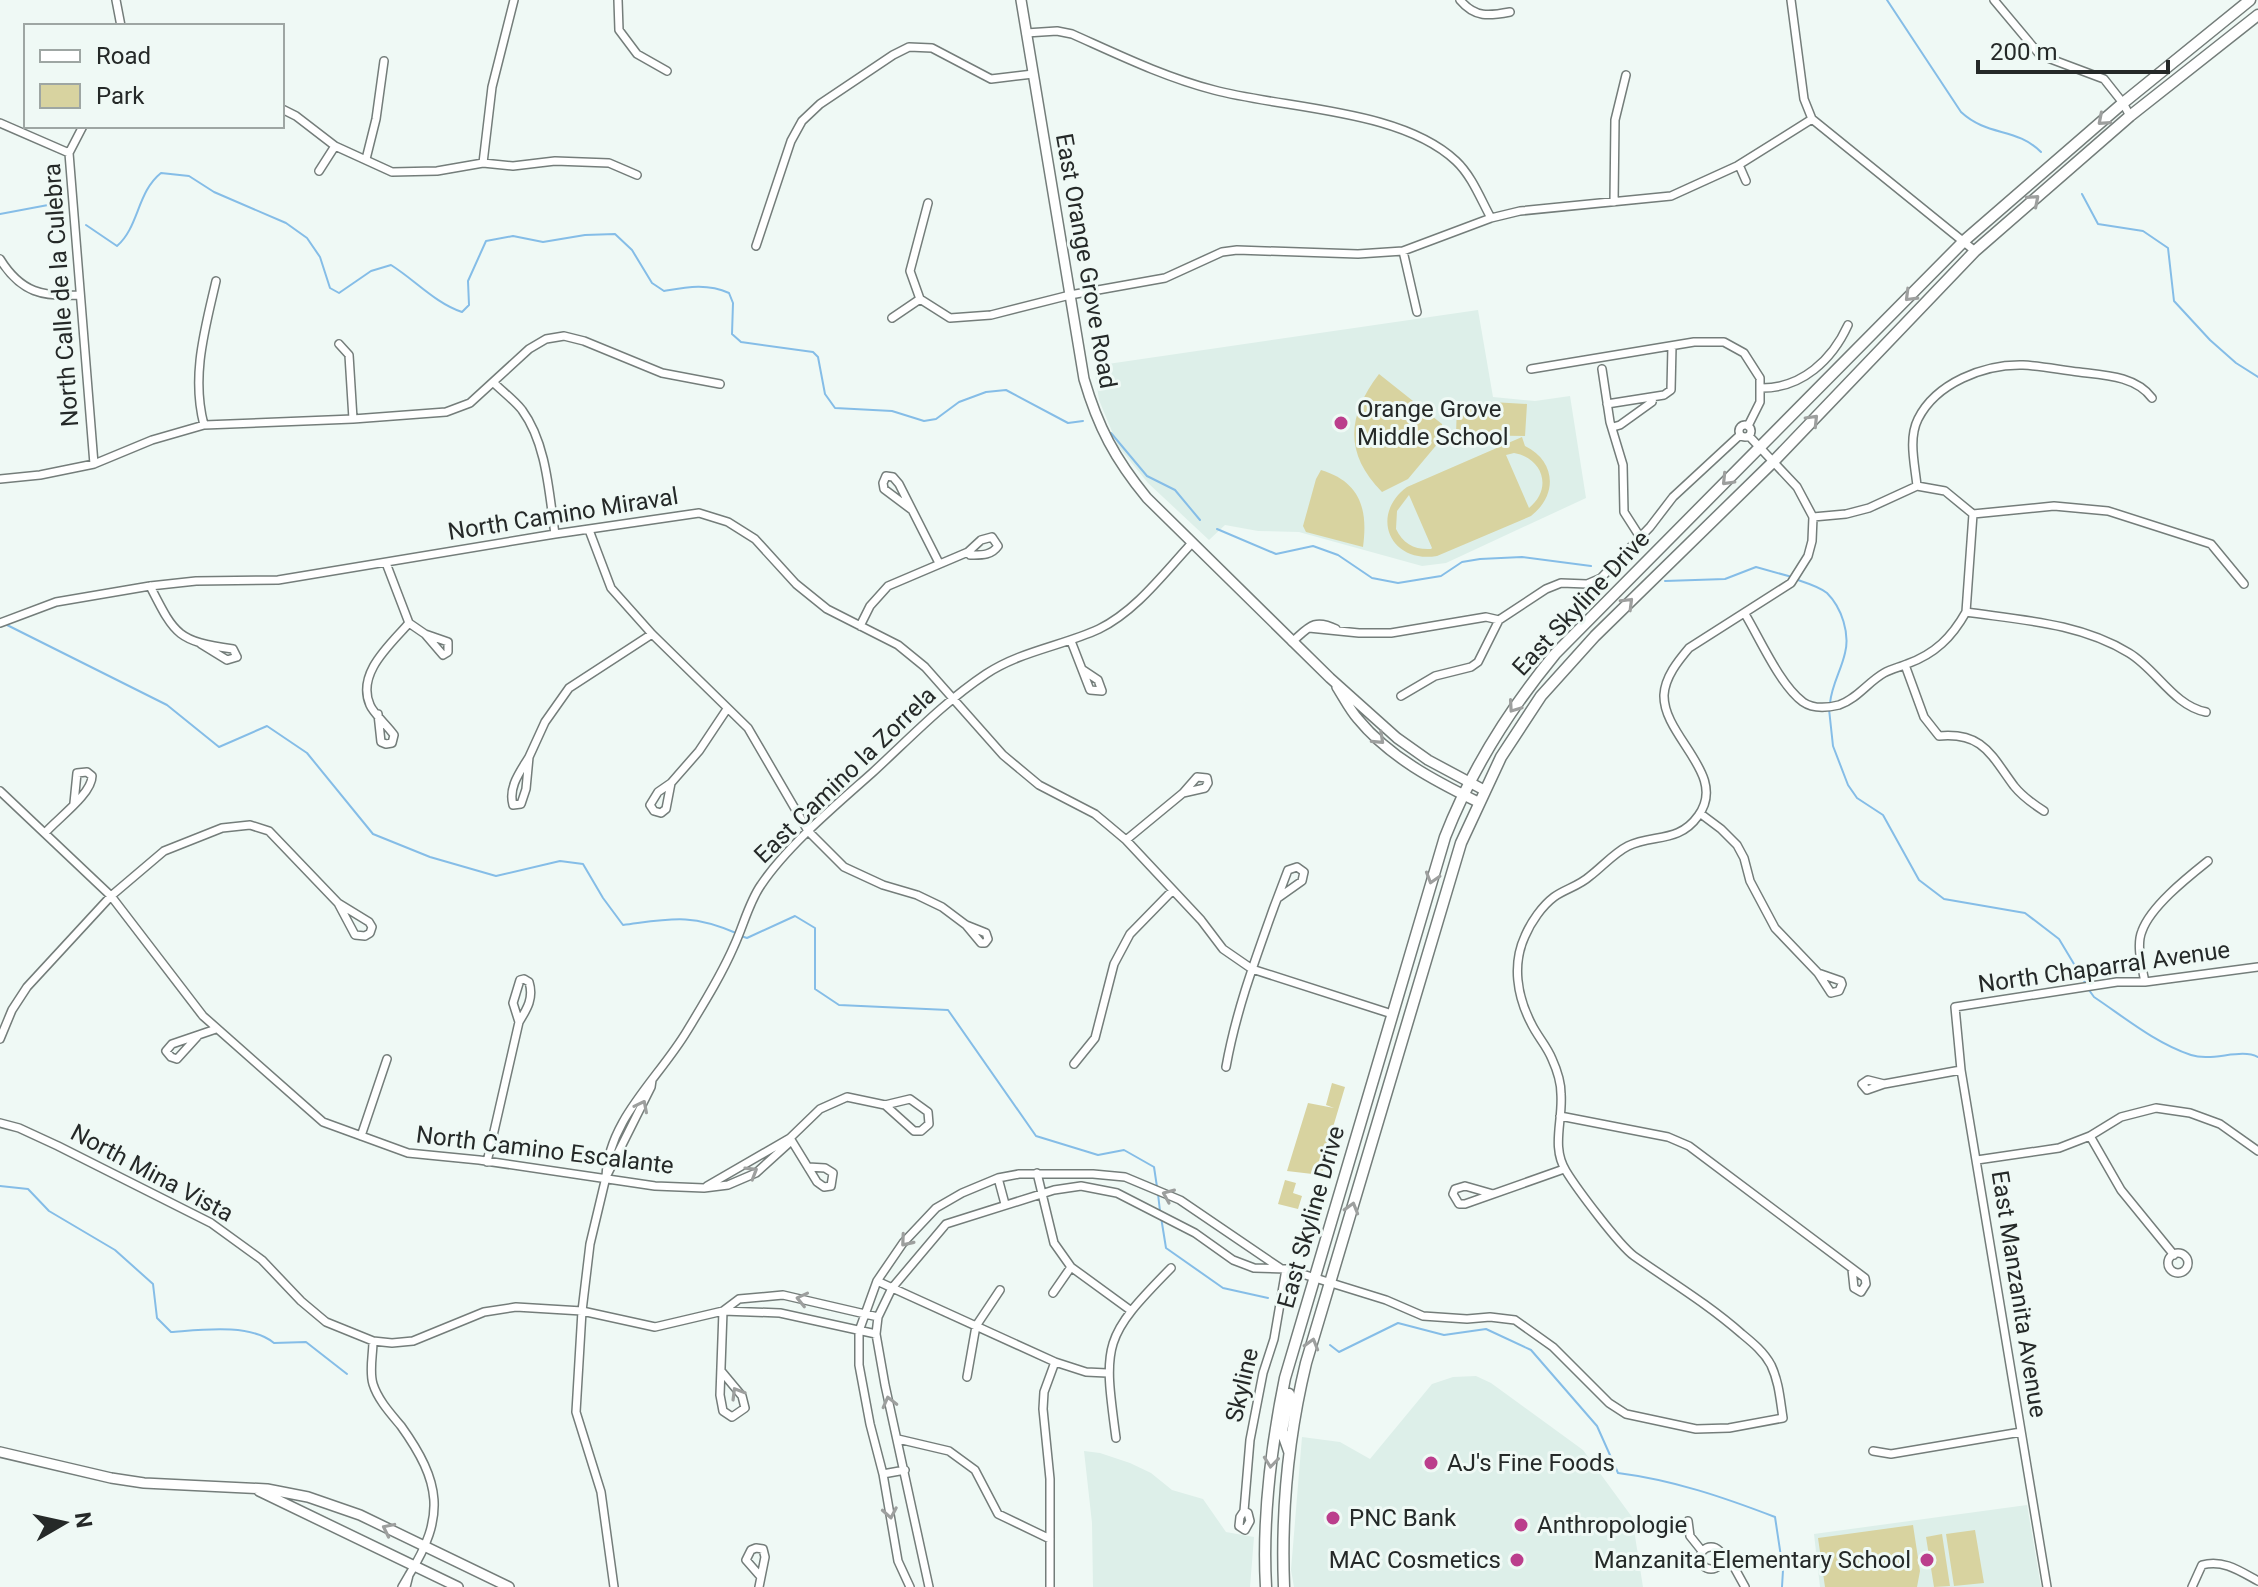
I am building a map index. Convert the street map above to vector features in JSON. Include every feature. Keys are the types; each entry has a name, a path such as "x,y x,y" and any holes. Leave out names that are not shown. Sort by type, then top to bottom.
{"main road":[{"name":"East Orange Grove Road","path":"1021,0 1084,379 1101,431 1123,468 1147,498 1330,678 1409,747 1484,790"},
{"name":"East Skyline Drive","path":"1266,1587 1266,1531 1272,1453 1285,1378 1313,1277 1445,837 1468,782 1512,708 1555,654 1965,240 2123,103 2250,0"},
{"name":"East Skyline Drive","path":"1284,1587 1284,1505 1299,1391 1461,843 1484,790 1520,727 1573,658 1773,462 1975,251 2130,116 2258,15"},
{"name":"East Orange Grove Road","path":"1330,678 1358,720 1387,747 1419,770 1478,802"},
{"path":"1366,1162 1368,1136 1385,1079 1375,1069"},
{"path":"1289,1451 1282,1431 1301,1321"},
{"path":"0,1452 111,1478 281,1491 332,1505 509,1587"},
{"path":"256,1490 412,1571 458,1587"}],"street":[{"path":"116,0 121,24"},
{"path":"483,163 492,87 514,0"},
{"path":"618,0 619,30 637,54 667,71"},
{"path":"1460,0 1467,8 1481,15 1510,12"},
{"path":"1791,0 1804,99 1812,119 1975,251"},
{"path":"1994,0 2040,55 2104,79 2130,116"},
{"path":"1026,33 1057,31 1072,34 1164,75 1215,91 1378,122 1414,135 1456,162 1491,218"},
{"path":"756,246 791,141 802,121 820,104 893,55 909,47 932,48 991,79 1033,74"},
{"path":"366,159 376,119 384,61"},
{"path":"1614,202 1615,120 1626,75"},
{"path":"284,110 335,146 392,172 437,171 483,163 513,166 555,161 609,163 637,175"},
{"path":"928,203 910,271 920,299 950,318 991,315 1070,295 1165,278 1222,252 1358,254 1403,251 1491,218 1520,211 1671,196 1739,165 1812,119"},
{"path":"0,123 69,153"},
{"name":"North Calle de la Culebra","path":"82,128 69,153 94,464"},
{"path":"319,171 335,146"},
{"path":"1739,165 1746,181"},
{"path":"1403,251 1417,312"},
{"path":"0,259 31,292 55,296 80,295"},
{"path":"204,425 200,410 199,360 216,281"},
{"path":"892,318 920,299"},
{"path":"1762,388 1787,386 1807,376 1839,344 1848,325"},
{"path":"0,479 94,464 152,440 204,425 446,412 470,403 529,349 546,339 564,336 662,373 720,384"},
{"path":"1401,696 1435,676 1471,667 1478,662 1499,620 1555,585 1587,584 1601,578 1673,497 1751,431 1748,426 1760,402 1762,388 1755,367 1734,345 1713,340 1531,369"},
{"path":"339,344 349,355 353,419"},
{"path":"1607,404 1653,397 1671,390 1672,346"},
{"path":"1917,486 1912,437 1917,420 1929,401 1946,387 1965,378 2001,367 2022,365 2119,378 2138,384 2152,398"},
{"path":"1602,369 1607,404 1623,465 1624,512 1640,537"},
{"path":"494,383 522,410 535,432 555,534"},
{"path":"1613,427 1652,402 1653,397"},
{"path":"910,1587 898,1561 883,1474 876,1454 859,1365 859,1331 877,1281 903,1243 936,1208 998,1178 1037,1173 1125,1177 1180,1200 1283,1268 1386,1300 1423,1316 1515,1320 1553,1347 1609,1403 1626,1414 1696,1429 1729,1428 1783,1418 1778,1381 1759,1349 1711,1307 1632,1255 1564,1169 1557,1132 1562,1094 1558,1074 1551,1055 1531,1024 1519,993 1518,964 1525,937 1543,907 1555,896 1579,885 1627,846 1678,833 1701,814 1706,787 1701,770 1671,724 1664,693 1677,662 1689,648 1791,583 1799,573 1812,541 1813,517 1797,487 1759,447 1744,436"},
{"path":"912,510 884,489 886,476 893,477 899,484 939,563"},
{"path":"1813,517 1869,508 1917,486 1945,491 1973,514 2054,506 2097,509 2138,519 2211,544 2244,584"},
{"name":"North Camino Miraval","path":"0,623 56,602 150,586 196,581 265,582 699,513 728,522 755,539 804,591 827,609 898,645 925,667 1003,755 1039,785 1095,814 1126,840 1201,920 1223,949 1252,969 1392,1014"},
{"path":"1745,614 1786,683 1802,702 1817,708 1840,705 1885,672 1929,655 1944,643 1966,612 1973,514"},
{"path":"589,530 611,588 652,634 748,728 808,831 844,867 883,885 917,895 942,907 966,925"},
{"name":"East Camino la Zorrela","path":"614,1587 601,1492 576,1412 582,1311 590,1244 606,1177 607,1159 629,1112 684,1037 717,983 760,886 808,831 954,697 989,672 1021,655 1071,641 1103,627 1138,601 1192,543"},
{"path":"860,626 870,606 888,586 968,552"},
{"path":"386,563 409,623 425,634"},
{"path":"150,586 173,628 201,644"},
{"path":"1966,612 2057,626 2094,636 2130,653 2190,709 2206,712"},
{"path":"1292,642 1321,623 1338,630 1391,633 1486,617 1499,620"},
{"path":"378,714 370,707 367,685 374,664 409,623"},
{"path":"529,757 526,789 521,804 513,805 511,796 515,780 545,722 569,688 652,634"},
{"path":"1071,641 1083,670"},
{"path":"1905,665 1924,717 1939,736 1960,734 1982,744 2016,788 2044,811"},
{"path":"671,783 699,751 727,709"},
{"name":"North Camino Escalante","path":"0,791 111,896 186,996 216,1029 323,1122 408,1153 606,1177 655,1186 704,1188 728,1185 756,1173 788,1144 790,1138"},
{"path":"1126,840 1183,793"},
{"path":"45,833 74,803"},
{"path":"1701,814 1737,845 1750,881 1775,928 1818,973"},
{"path":"0,1039 12,1010 27,987 111,896 170,848 222,828 250,825 264,828 275,835 338,903 355,935 370,933 372,927 369,922 338,903"},
{"path":"2145,982 2141,932 2162,902 2208,861"},
{"path":"1074,1064 1095,1038 1114,964 1130,934 1172,891"},
{"path":"1226,1067 1233,1030 1278,898"},
{"name":"North Chaparral Avenue","path":"1955,1007 2117,982 2145,982 2258,967"},
{"path":"487,1162 519,1022 529,1007 532,992 529,982 524,979 520,980 513,1003 519,1022"},
{"name":"East Manzanita Avenue","path":"1955,1007 1961,1070 2047,1587"},
{"path":"197,1037 216,1029"},
{"path":"361,1136 387,1059"},
{"path":"1884,1084 1961,1070"},
{"name":"North Camino Escalante","path":"704,1188 790,1138 820,1109 847,1097 885,1105 910,1099 928,1112 929,1124 921,1131 914,1131 885,1105"},
{"path":"1977,1160 2059,1148 2090,1136 2121,1117 2156,1108 2190,1113 2220,1124 2258,1151"},
{"path":"1560,1116 1668,1137 1689,1146 1852,1269"},
{"name":"North Mina Vista","path":"0,1123 58,1146 211,1223 262,1260 326,1322 373,1341 413,1341 497,1308 582,1311 655,1327 723,1311 780,1313 876,1334"},
{"path":"2090,1136 2121,1190 2174,1255"},
{"path":"790,1138 808,1167"},
{"path":"1493,1194 1465,1186 1455,1189 1453,1194 1459,1204 1465,1204 1564,1169"},
{"path":"1037,1173 1054,1243 1071,1267 1130,1310"},
{"path":"998,1178 1005,1204"},
{"path":"929,1587 876,1334 878,1317 892,1288 946,1224 1041,1193 1081,1186 1106,1189 1195,1233 1233,1260 1254,1268 1283,1268"},
{"path":"936,1208 946,1224"},
{"path":"1195,1233 1207,1220"},
{"path":"1053,1293 1071,1267"},
{"path":"1116,1438 1107,1373 1109,1352 1118,1328 1130,1310 1171,1268"},
{"name":"Skyline","path":"1244,1511 1250,1440 1263,1373 1274,1339 1283,1268"},
{"path":"877,1281 1055,1362 1086,1372 1107,1373"},
{"path":"967,1377 976,1326 1000,1290"},
{"name":"North Mina Vista","path":"723,1311 739,1299 783,1295 878,1317"},
{"path":"722,1372 742,1396 745,1408 732,1417 723,1411 720,1395 723,1311"},
{"path":"373,1341 371,1373 374,1387 416,1448 434,1491 435,1515 404,1587"},
{"path":"1050,1587 1050,1479 1043,1409 1044,1392 1055,1362"},
{"path":"1873,1451 1891,1454 2021,1432"},
{"path":"898,1439 949,1451 975,1470 998,1514 1050,1539"},
{"path":"883,1474 905,1470"},
{"path":"1688,1521 1690,1536 1702,1551"},
{"path":"1709,1547 1717,1548 1722,1554 1722,1561 1718,1567 1707,1569 1700,1561 1702,1551 1709,1547"},
{"path":"2192,1587 2208,1559 2258,1581"},
{"path":"1722,1561 1734,1567 1745,1587"},
{"path":"759,1587 760,1576"}],"shaded area":[{"name":"Orange Grove Middle School","path":"1478,310 1493,397 1535,401 1570,396 1586,498 1446,563 1422,566 1299,532 1258,531 1225,525 1209,540 1148,483 1118,446 1099,400 1094,366"},
{"path":"1476,1376 1491,1383 1583,1450 1632,1517 1643,1587 1294,1587 1291,1570 1302,1437 1340,1442 1370,1459 1432,1384 1453,1377"},
{"path":"1084,1451 1130,1463 1151,1473 1172,1490 1203,1499 1226,1532 1254,1537 1250,1587 1093,1587 1092,1523"},
{"name":"Manzanita Elementary School","path":"2027,1505 2041,1587 1820,1587 1814,1534"}],"green space":[{"path":"1379,374 1442,424 1444,436 1408,479 1382,492 1361,463 1354,434 1361,405"},
{"path":"1492,402 1527,404 1525,436 1456,435 1457,403 1492,405"},
{"path":"1522,437 1525,446 1543,460 1550,479 1546,498 1531,516 1437,556 1407,553 1390,535 1387,523 1389,511 1395,498 1407,487","holes":["1514,453 1532,461 1541,475 1541,492 1529,508 1506,455","1409,495 1432,548 1431,549 1410,545 1396,529 1397,511"]},
{"path":"1321,470 1345,482 1359,499 1364,521 1363,547 1306,532 1303,526"},
{"path":"1332,1083 1345,1087 1321,1175 1287,1171 1308,1103 1334,1108 1326,1105"},
{"path":"1285,1180 1296,1183 1293,1193 1302,1196 1298,1209 1278,1204"},
{"path":"1913,1525 1920,1571 1917,1587 1825,1587 1818,1538"},
{"path":"1975,1530 1984,1583 1954,1586 1946,1534"},
{"path":"1942,1534 1950,1586 1934,1587 1926,1537"}],"waterway":[{"path":"1887,0 1961,112 1981,125 2022,139 2041,152"},
{"path":"86,225 117,246 130,229 147,190 161,173 189,176 214,192 286,223 307,238 320,257 330,288 339,293 371,271 391,265 434,297 462,312 469,305 468,281 486,241 513,236 543,242 615,234 632,250 652,283 664,291 705,287 729,293 733,303 732,334 741,342 813,352 818,357 825,394 835,408 892,411 924,421 936,419 959,402 986,392 1006,390 1068,423 1083,421"},
{"path":"2082,194 2098,224 2143,231 2168,248 2174,301 2210,340 2258,377"},
{"path":"0,214 48,205 64,212"},
{"path":"1111,433 1147,476 1175,490 1200,520"},
{"path":"1217,529 1276,554 1313,546 1338,555 1372,578 1398,583 1441,576 1462,562 1480,559 1522,557 1591,566"},
{"path":"1665,581 1725,579 1756,567 1792,577"},
{"path":"1798,580 1827,593 1844,622 1846,646 1830,703"},
{"path":"3,623 167,705 219,747 267,726 307,753 373,834 430,857 496,876 560,861 583,864 623,925 680,919 706,922 736,933"},
{"path":"1829,709 1833,746 1848,785 1857,798 1883,815 1919,880 1944,899 2025,913 2059,939 2086,984"},
{"path":"741,936 747,938 795,916 815,928 815,989 839,1005 948,1010 1036,1136 1098,1155 1124,1150 1154,1167 1157,1187"},
{"path":"2089,990 2094,997 2140,1029 2178,1050 2199,1057 2243,1054 2258,1057"},
{"path":"0,1186 28,1189 49,1211 115,1250 153,1284 157,1318 171,1332 239,1330 274,1343 306,1342 347,1374"},
{"path":"1158,1194 1160,1211"},
{"path":"1161,1217 1166,1248 1223,1288 1268,1298"},
{"path":"1330,1345 1339,1352 1398,1323 1444,1335 1486,1329 1531,1350 1597,1426 1618,1473 1698,1490 1775,1517 1783,1570 1782,1587"}],"place":[{"name":"Orange Grove Middle School","path":"1341,423"},
{"name":"AJ's Fine Foods","path":"1431,1463"},
{"name":"PNC Bank","path":"1333,1518"},
{"name":"Anthropologie","path":"1521,1525"},
{"name":"MAC Cosmetics","path":"1517,1560"},
{"name":"Manzanita Elementary School","path":"1927,1560"}]}
